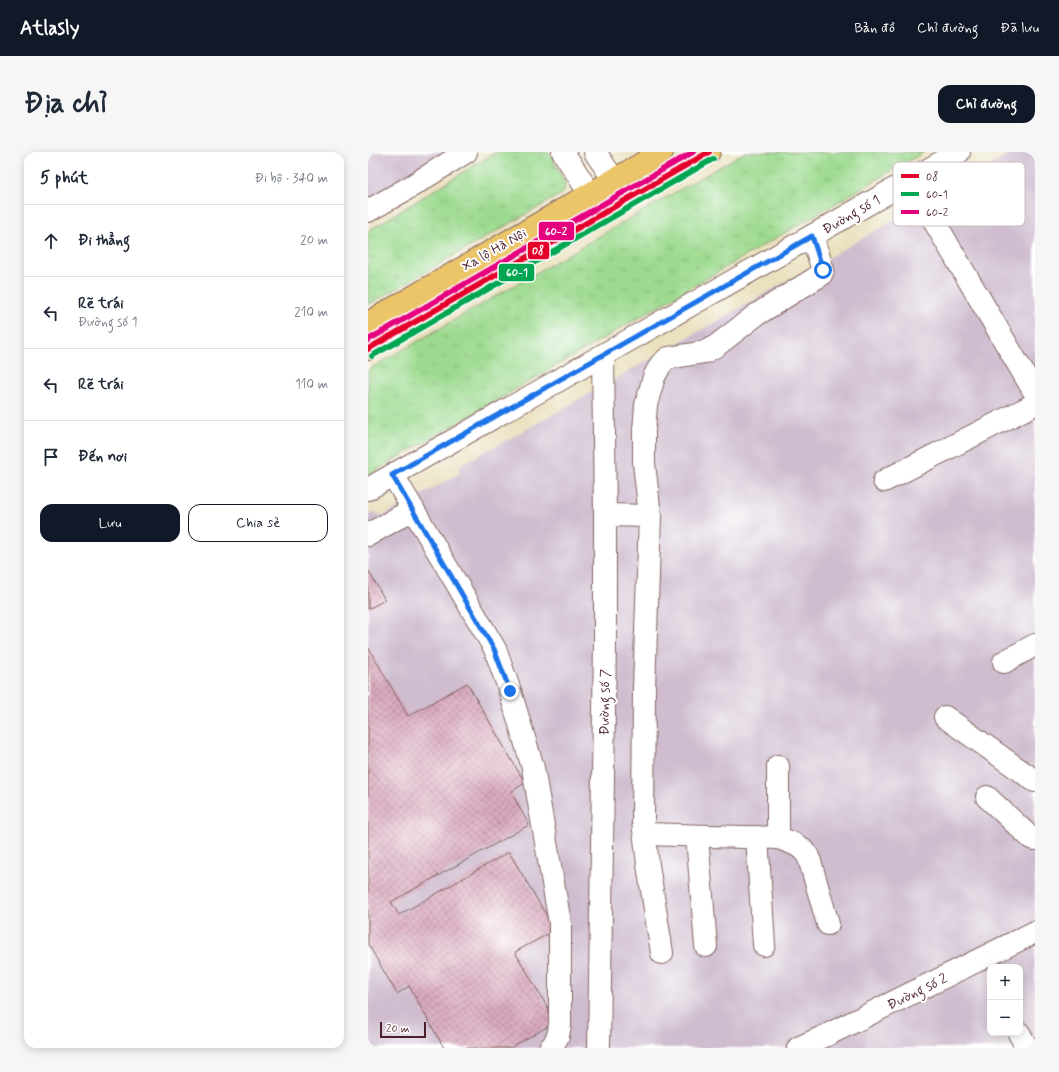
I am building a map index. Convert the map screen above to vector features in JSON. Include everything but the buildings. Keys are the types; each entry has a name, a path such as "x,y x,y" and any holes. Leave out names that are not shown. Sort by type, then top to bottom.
{"highway":[{"name":"Xa lộ Hà Nội","path":"368,323 662,152"},
{"name":"Xa lộ Hà Nội","path":"368,349 709,152"}],"street":[{"path":"368,211 466,152"},
{"path":"563,152 590,194"},
{"path":"595,152 614,180"},
{"name":"Đường số 1","path":"942,162 959,152"},
{"name":"Đường số 1","path":"368,489 893,190"},
{"path":"937,226 1035,393"},
{"path":"662,953 643,821 644,689 650,516 644,463 646,405 654,377 661,364 668,358 705,352 716,346 756,315 821,275 823,270 812,236"},
{"name":"Đường số 7","path":"599,1048 605,642 603,356"},
{"path":"884,481 1035,404"},
{"path":"392,475 494,649 510,691 533,768 560,923 560,1025 558,1036 550,1048"},
{"path":"368,535 413,509"},
{"path":"605,516 650,516"},
{"path":"1004,662 1035,645"},
{"path":"946,716 1035,781"},
{"path":"778,766 778,838"},
{"path":"987,797 1030,838 1035,839"},
{"path":"645,834 778,838 796,844 806,853 809,858 828,924"},
{"path":"697,836 706,946"},
{"path":"757,837 764,945"},
{"name":"Đường số 2","path":"798,1048 827,1042 986,968 1035,932"},
{"path":"1021,1036 1027,1048"}],"shaded area":[{"path":"368,152 449,152 368,201"},
{"path":"1014,152 1035,152 1035,1048 368,1048 368,515 373,512 383,516 459,474 460,465 518,434 893,221 893,226 1025,226 1025,162 996,162"}],"green space":[{"path":"496,152 549,152 564,181 565,187 563,193 368,305 368,231"},
{"path":"745,152 924,152 907,162 893,162 893,170 368,475 368,370"}],"transit line":[{"name":"60-2","path":"368,340 693,152"},
{"name":"08","path":"368,349 709,152"},
{"name":"60-1","path":"372,356 713,159"}],"route":[{"path":"510,691 494,649 392,475 812,236 823,270"}]}
